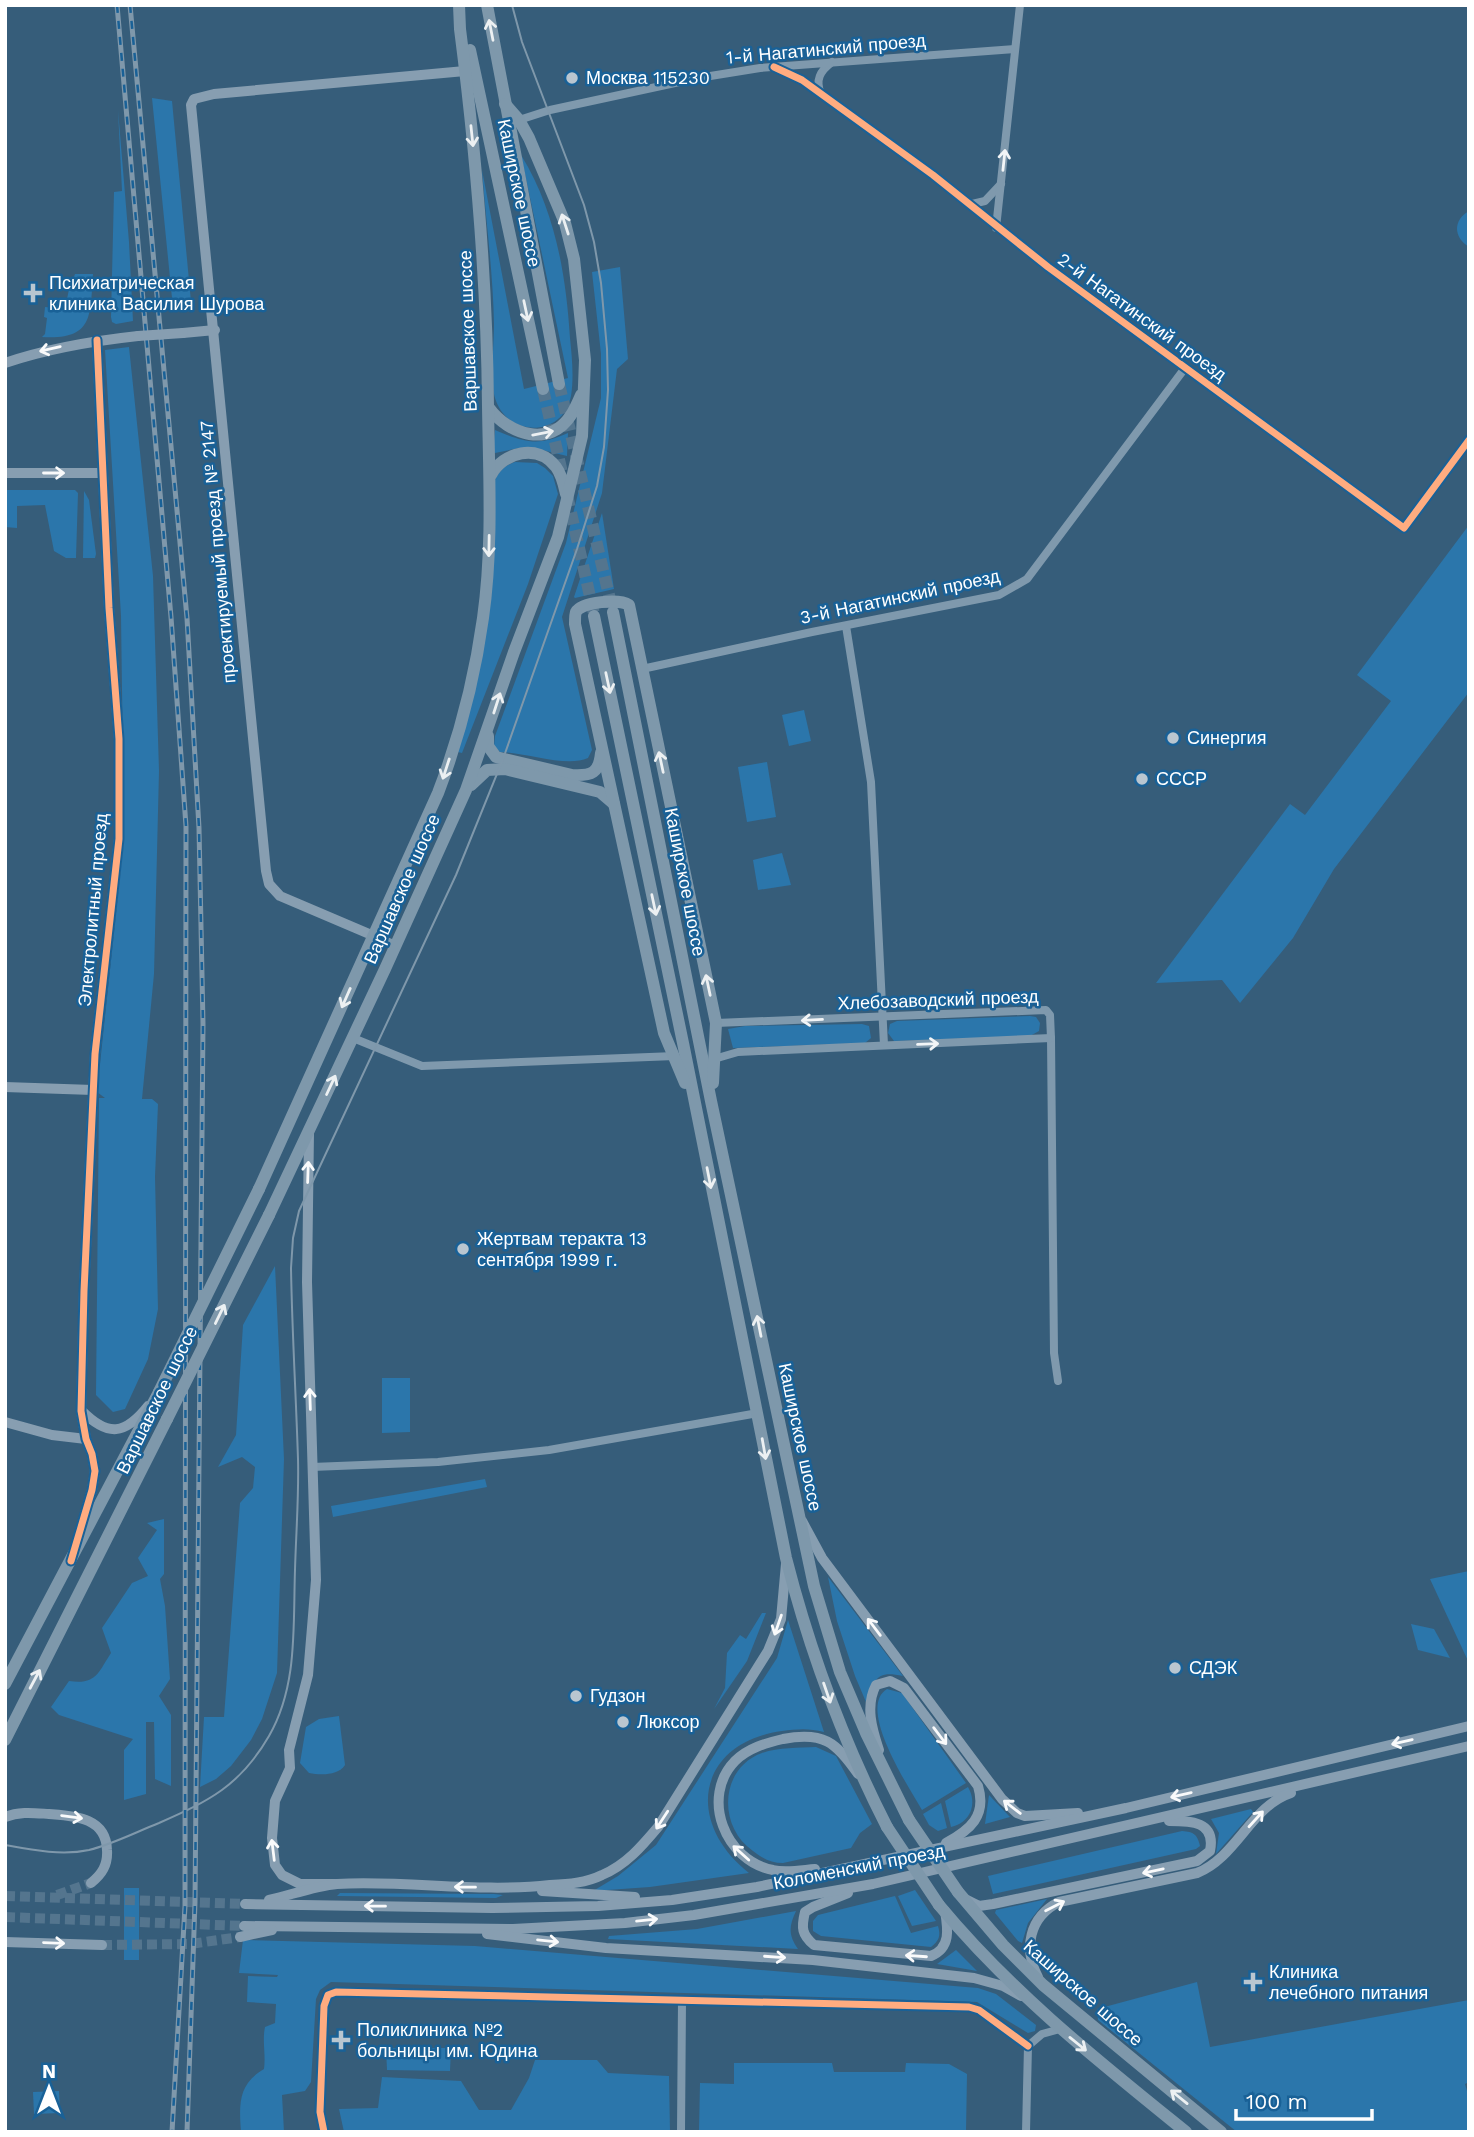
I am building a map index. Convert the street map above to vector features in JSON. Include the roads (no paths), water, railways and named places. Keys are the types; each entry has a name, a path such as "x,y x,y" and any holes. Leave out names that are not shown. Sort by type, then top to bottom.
{"main road":[{"name":"Варшавское шоссе","path":"5,1684 158,1394 259,1189 446,771 471,679 483,618 489,555 488,408 484,265 460,5"},
{"name":"Каширское шоссе","path":"460,5 543,389"},
{"path":"486,5 505,104"},
{"name":"проектируемый проезд № 2147","path":"374,936 280,896 270,884 266,871 215,330 191,118 194,99 214,94 465,71"},
{"name":"Варшавское шоссе","path":"5,1740 269,1215 354,1038 466,790 558,537 582,436 584,360 574,259 565,223 519,120 505,104"},
{"name":"Каширское шоссе","path":"505,104 559,384"},
{"path":"5,363 33,353 97,340 215,330"},
{"name":"Электролитный проезд","path":"71,1561 95,1471 81,1410 93,1090 119,839 119,738 109,608 97,340"},
{"path":"488,408 498,421 517,432 536,436 555,430 571,416 584,389"},
{"path":"489,478 496,464 516,454 530,453 555,466 567,497"},
{"path":"5,473 103,473"},
{"path":"696,1111 664,1033 575,624 576,613 581,607 614,600 629,605 716,1023 711,1101"},
{"name":"Каширское шоссе","path":"613,612 711,1101 798,1513 814,1586 840,1672 866,1733 909,1820 960,1895 1003,1945 1043,1985 1221,2132"},
{"name":"Каширское шоссе","path":"594,616 786,1558 802,1620 831,1705 887,1827 942,1908 987,1961 1027,1999 1186,2132"},
{"path":"488,729 488,746 496,757 572,775 584,776 594,772 600,765 601,746"},
{"path":"466,790 487,770 505,769 600,792 611,800 618,813"},
{"path":"5,1087 93,1090"},
{"path":"309,1132 307,1282 317,1580 308,1675 289,1750 290,1768 278,1792 272,1818 275,1865 282,1875 300,1884 488,1888 672,1900"},
{"path":"81,1410 99,1426 107,1430 117,1430 139,1417 158,1394"},
{"path":"5,1422 52,1435 86,1439"},
{"path":"798,1513 822,1558 1002,1799 1017,1813 1033,1817 1126,1808"},
{"path":"488,1888 582,1882 603,1875 638,1852 658,1827 768,1651 781,1619 786,1558"},
{"path":"889,1781 872,1727 870,1707 876,1685 890,1681 904,1688 978,1786 981,1796 981,1811 965,1833 931,1850"},
{"name":"Коломенский проезд","path":"335,1884 249,1904 492,1908 598,1906 672,1900 757,1887 1126,1808 1469,1726"},
{"path":"853,1867 773,1871 757,1865 730,1842 723,1827 718,1802 721,1785 737,1760 757,1746 815,1736 834,1745 867,1788"},
{"name":"Коломенский проезд","path":"244,1926 546,1928 694,1915 873,1884 1469,1746"},
{"path":"1043,1985 1029,1950 1033,1930 1047,1909 1059,1902 1198,1873 1210,1868 1223,1858 1275,1801 1285,1794 1338,1777"},
{"path":"5,1817 28,1813 79,1816 90,1821 104,1835 108,1860 104,1870 91,1883"},
{"path":"960,1895 974,1905 987,1905 1197,1861 1210,1851 1212,1843 1209,1832 1201,1825 1193,1821 1152,1820"},
{"path":"873,1884 806,1912 802,1932 806,1938 814,1945 931,1956 940,1951 948,1936 942,1908"},
{"path":"240,1937 287,1927"},
{"path":"432,1928 606,1948 813,1960 974,1978 1003,1986 1027,1999"},
{"path":"5,1942 102,1945"}],"street":[{"path":"996,228 1020,5"},
{"name":"1-й Нагатинский проезд","path":"519,120 550,110 698,78 774,67 1015,48"},
{"path":"821,94 818,76 832,62"},
{"name":"2-й Нагатинский проезд","path":"774,67 802,80 972,204 996,228 1404,528 1469,440"},
{"path":"972,204 985,201 1001,184"},
{"name":"3-й Нагатинский проезд","path":"642,669 999,595 1019,586 1027,579 1185,368"},
{"path":"846,626 871,782 884,1045"},
{"path":"374,936 396,944"},
{"name":"Хлебозаводский проезд","path":"716,1023 1039,1009 1046,1010 1050,1015 1051,1038"},
{"path":"354,1038 422,1066 675,1056"},
{"path":"714,1059 738,1052 1051,1038 1054,1353 1058,1381"},
{"path":"312,1467 438,1462 549,1450 758,1413"},
{"path":"324,2132 320,2112 324,2006 328,1996 336,1992 969,2007 979,2010 1028,2046"},
{"path":"681,2132 682,2000"},
{"path":"1026,2132 1028,2046 1042,2034 1060,2029"}],"tunnel":[{"path":"559,384 613,612"},
{"path":"543,389 563,477"},
{"path":"567,495 594,614"},
{"path":"57,1895 91,1883"},
{"path":"5,1896 245,1904"},
{"path":"5,1917 244,1926"},
{"path":"102,1945 190,1944 240,1937"}],"tram line":[{"path":"5,1845 58,1852 89,1850 124,1838 193,1807 222,1790 247,1768 269,1736 285,1697 294,1634 298,1501 291,1268 293,1238 299,1211 456,875 503,759 577,549 597,486 604,447 608,390 607,349 594,242 584,205 522,42 512,5"}],"railway":[{"path":"117,5 171,617 186,826 185,1906 172,2132"},
{"path":"130,5 187,618 199,828 203,1024 195,1902 187,2132"}],"place":[{"name":"Москва 115230","path":"572,78"},
{"name":"Психиатрическая клиника Василия Шурова","path":"33,293"},
{"name":"Синергия","path":"1173,738"},
{"name":"СССР","path":"1142,779"},
{"name":"Жертвам теракта 13 сентября 1999 г.","path":"463,1249"},
{"name":"СДЭК","path":"1175,1668"},
{"name":"Гудзон","path":"576,1696"},
{"name":"Люксор","path":"623,1722"},
{"name":"Клиника лечебного питания","path":"1253,1982"},
{"name":"Поликлиника №2 больницы им. Юдина","path":"341,2040"}]}
